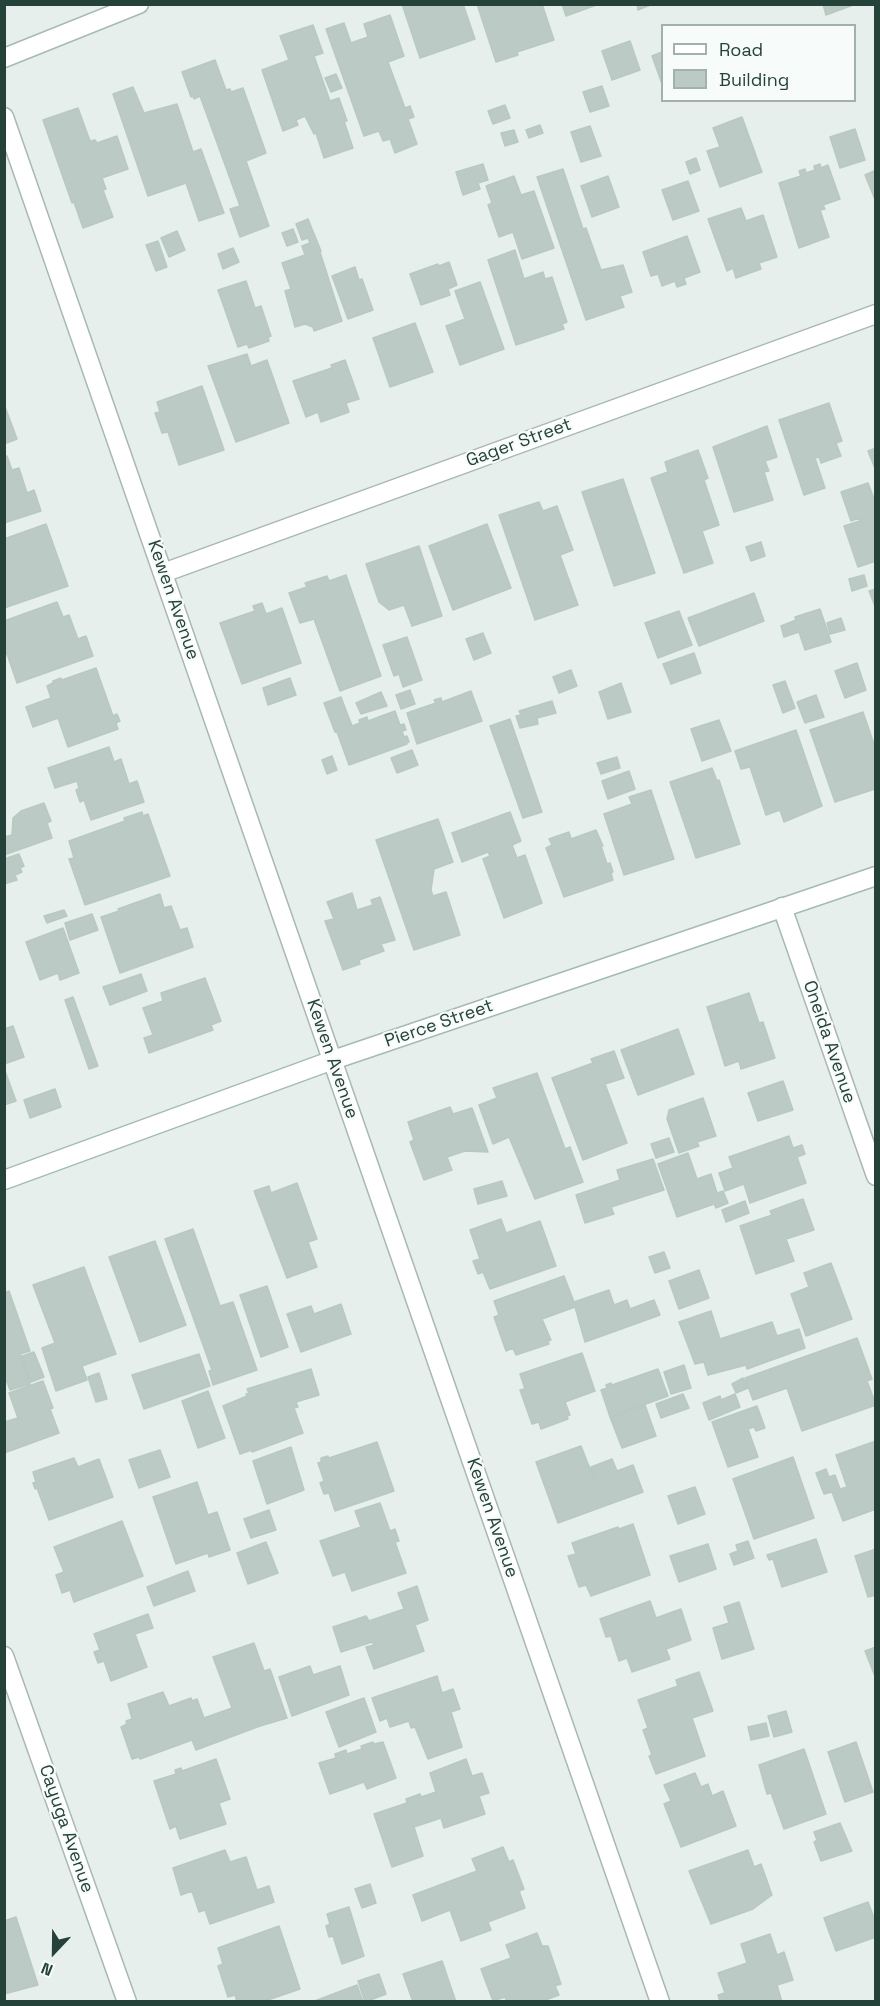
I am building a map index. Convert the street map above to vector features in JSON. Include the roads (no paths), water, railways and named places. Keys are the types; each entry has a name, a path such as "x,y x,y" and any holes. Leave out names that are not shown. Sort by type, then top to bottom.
{"street":[{"path":"4,58 139,4"},
{"name":"Kewen Avenue","path":"4,117 660,2001"},
{"name":"Gager Street","path":"163,573 876,314"},
{"name":"Pierce Street","path":"4,1180 333,1060 876,876"},
{"name":"Oneida Avenue","path":"782,907 876,1176"},
{"name":"Cayuga Avenue","path":"4,1656 126,2001"}]}
